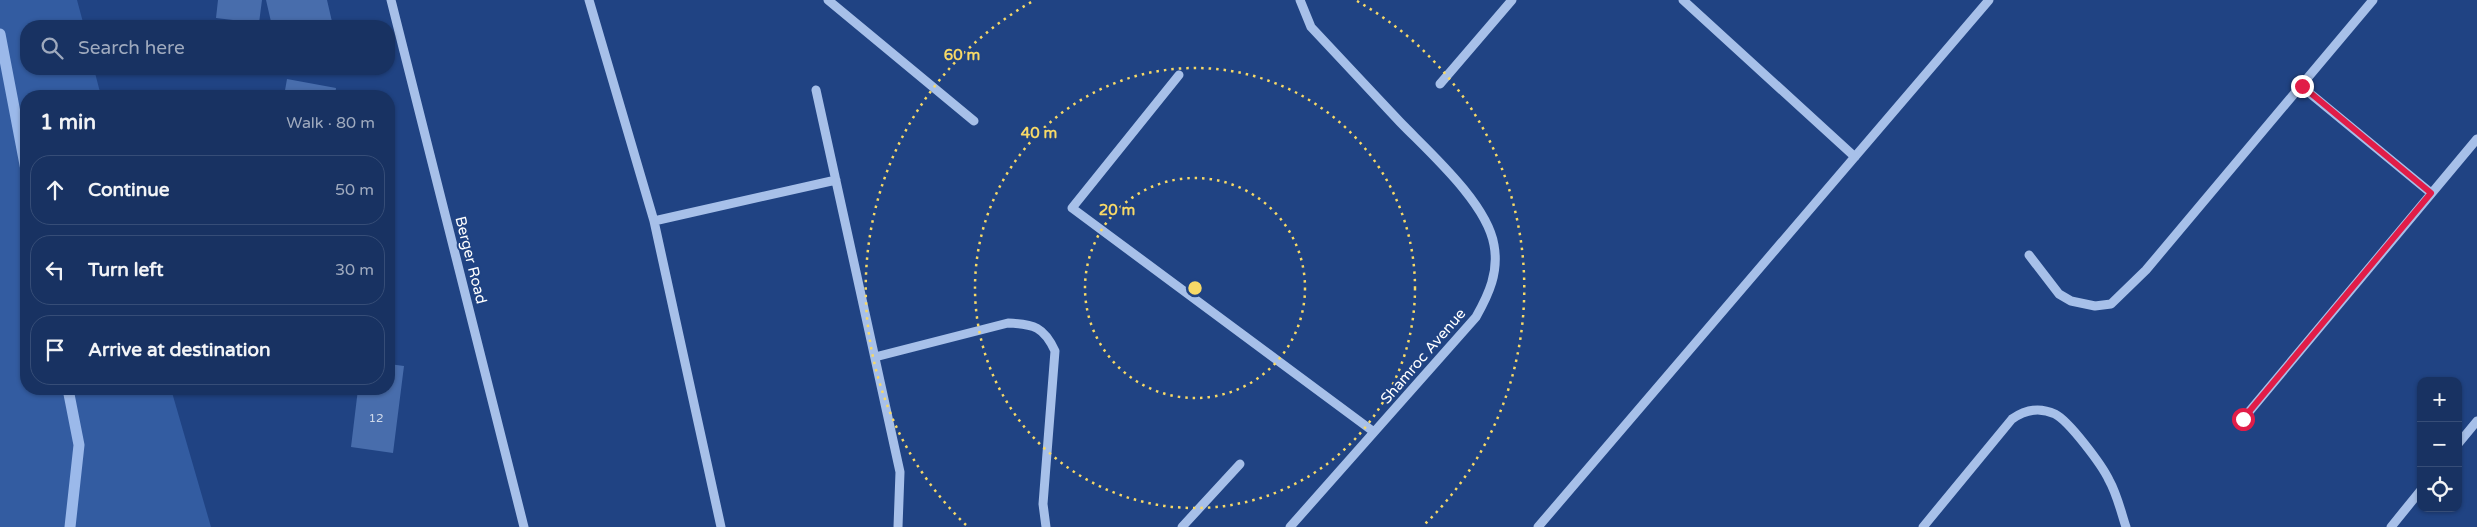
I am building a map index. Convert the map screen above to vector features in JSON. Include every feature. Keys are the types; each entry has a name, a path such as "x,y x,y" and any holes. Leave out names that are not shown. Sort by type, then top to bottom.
{"street":[{"name":"Berger Road","path":"391,0 524,527"},
{"path":"589,0 654,221 721,527"},
{"path":"828,0 974,121"},
{"name":"Shamroc Avenue","path":"1290,527 1476,317 1488,296 1496,271 1494,244 1481,215 1459,184 1311,27 1300,0"},
{"path":"1440,84 1512,0"},
{"path":"1683,0 1855,157"},
{"path":"1538,527 1989,0"},
{"path":"2029,255 2059,294 2071,300 2095,306 2111,304 2146,270 2373,0"},
{"path":"1179,75 1072,208 1374,432"},
{"path":"2302,86 2431,193"},
{"path":"816,90 900,472 898,527"},
{"path":"2243,419 2477,139"},
{"path":"654,221 836,180"},
{"path":"875,357 1008,323 1027,323 1048,334 1055,351 1043,504 1046,527"},
{"path":"1923,527 2012,419 2023,411 2040,409 2057,415 2096,459 2110,481 2126,527"},
{"path":"2462,439 2477,420"},
{"path":"1182,527 1240,464"},
{"path":"2391,527 2417,495"}],"shaded area":[{"path":"0,0 77,0 82,20 20,20 20,75 96,75 99,90 20,90 20,395 173,395 211,527 0,527"}],"building":[{"path":"218,0 262,0 259,20 216,18"},
{"path":"266,0 327,0 332,20 271,20"},
{"path":"287,79 336,88 336,90 285,90"},
{"path":"395,365 404,366 393,453 351,447 357,395 395,395"}],"waterway":[{"path":"0,34 20,139"},
{"path":"69,395 79,445 70,527"}],"route":[{"path":"2243,419 2431,193 2302,86"}]}
